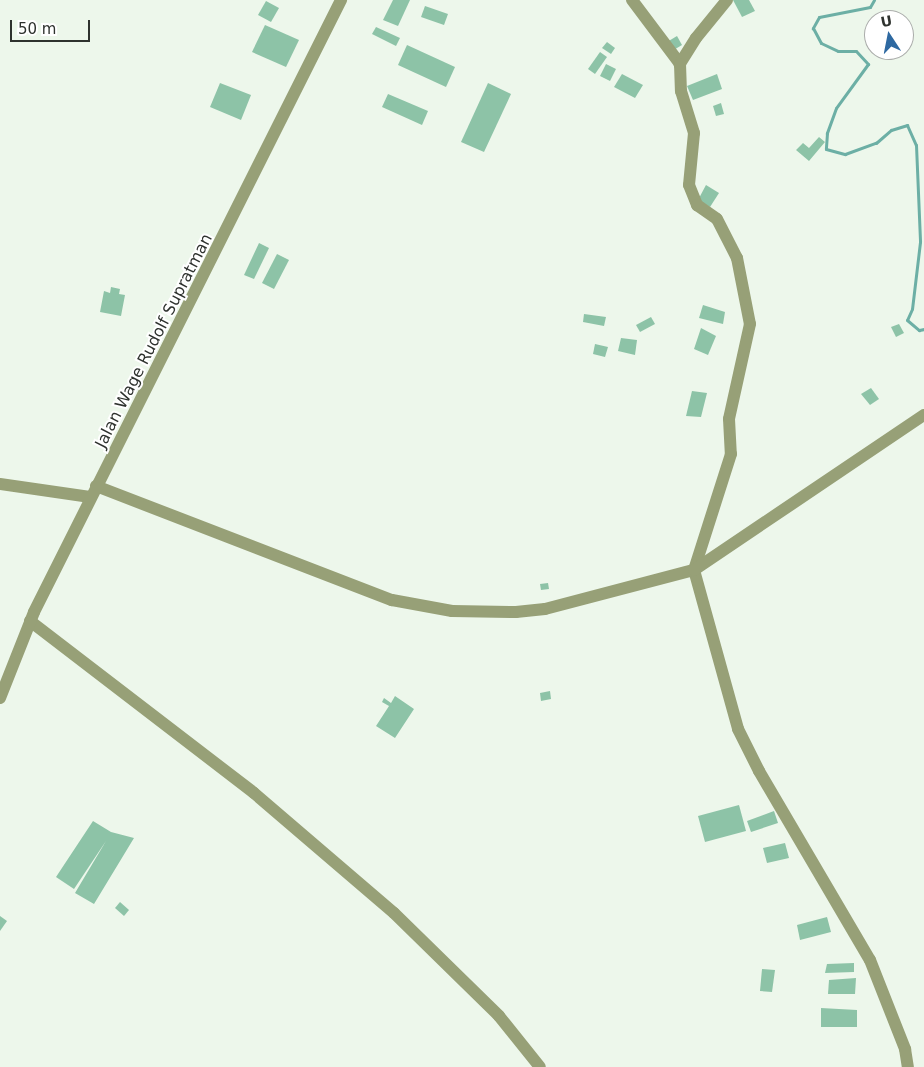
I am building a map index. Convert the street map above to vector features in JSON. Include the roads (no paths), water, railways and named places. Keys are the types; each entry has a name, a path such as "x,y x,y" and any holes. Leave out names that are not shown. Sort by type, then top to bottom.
{"street":[{"name":"Jalan Wage Rudolf Supratman","path":"0,698 30,621 93,491 341,0"},
{"path":"632,0 680,64"},
{"path":"728,0 696,38 680,64 681,91 694,133 689,185 697,205 717,218 737,258 750,324 729,419 732,454 694,570 738,729 758,771 870,960 905,1049 908,1067"},
{"path":"0,484 93,491 392,600 420,607 486,612 545,608 694,570 924,416"},
{"path":"30,621 254,793 394,914 498,1016 540,1067"}],"waterway":[{"path":"874,0 870,7 819,17 813,28 821,43 838,51 856,51 868,64 836,108 827,133 826,149 845,154 876,143 891,130 907,125 916,145 920,242 912,309 907,320 919,330 924,329"}]}
